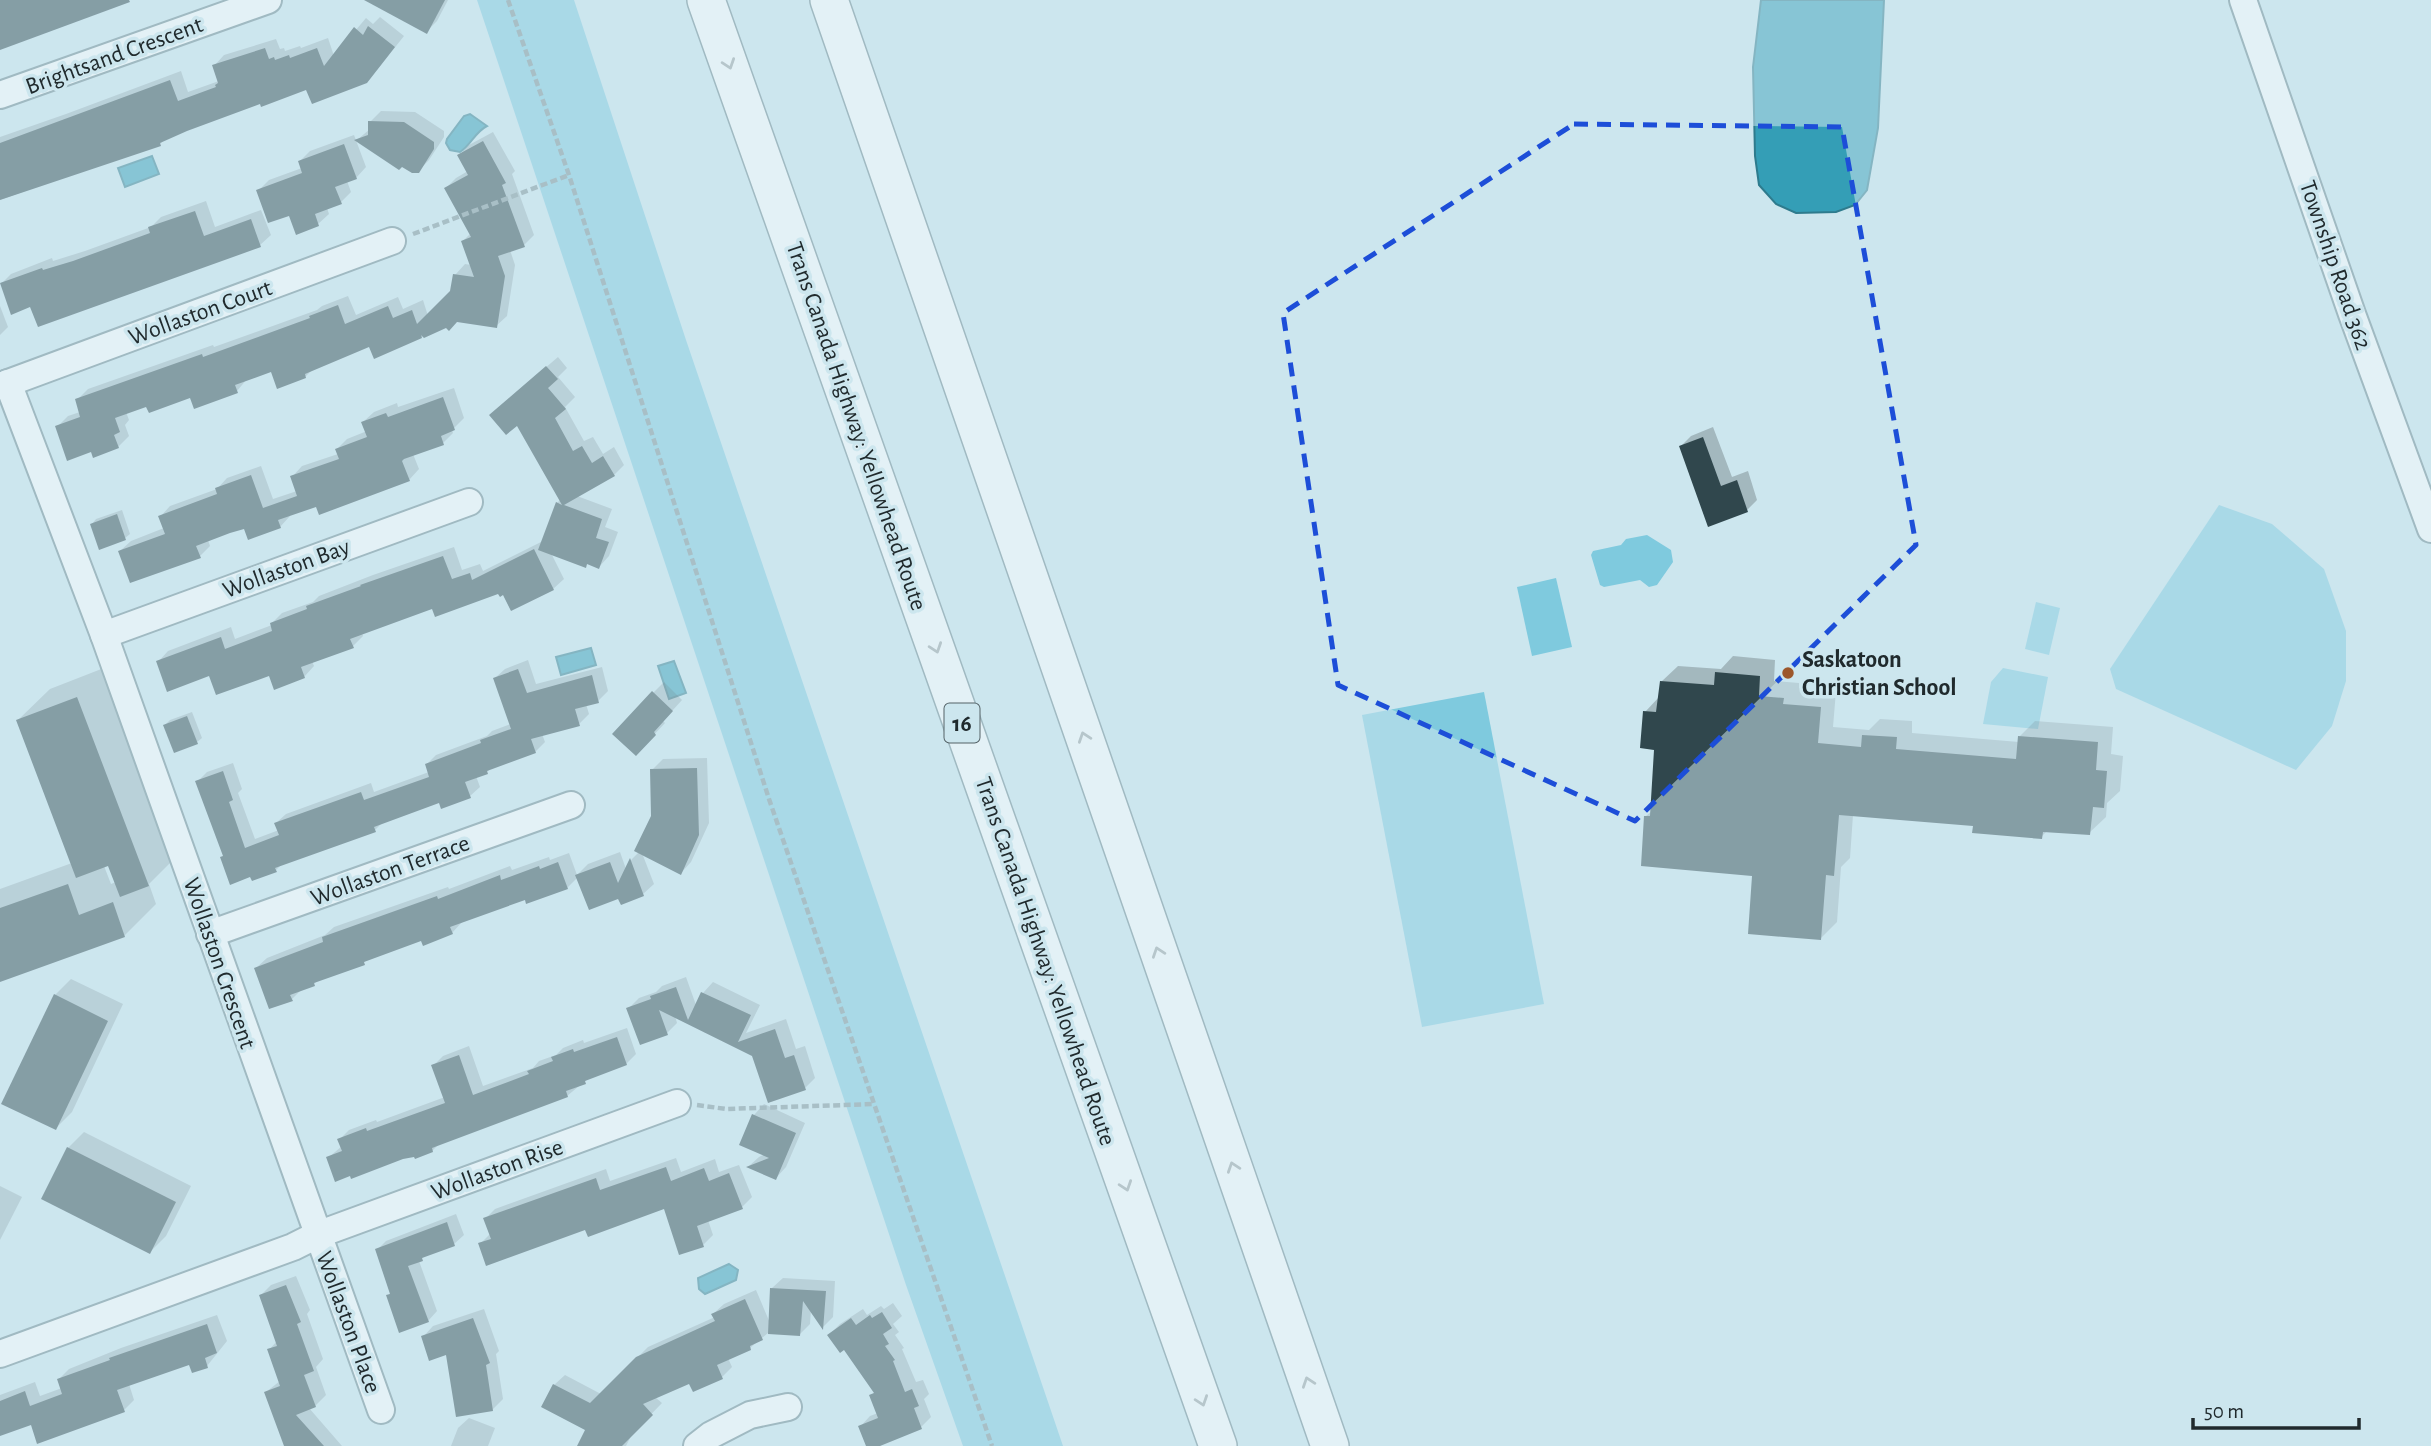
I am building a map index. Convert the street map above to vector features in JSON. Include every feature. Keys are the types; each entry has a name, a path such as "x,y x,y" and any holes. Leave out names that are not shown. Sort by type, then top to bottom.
{"highway":[{"name":"Trans Canada Highway: Yellowhead Route","path":"706,0 1218,1446"},
{"path":"829,0 1330,1446"}],"street":[{"name":"Brightsand Crescent","path":"0,95 268,0"},
{"name":"Township Road 362","path":"2243,0 2352,314 2431,529"},
{"name":"Wollaston Court","path":"4,384 392,241"},
{"name":"Wollaston Crescent","path":"4,384 104,635 317,1235"},
{"name":"Wollaston Bay","path":"104,635 469,502"},
{"name":"Wollaston Terrace","path":"210,934 571,805"},
{"name":"Wollaston Rise","path":"317,1235 677,1102"},
{"path":"0,1354 293,1247 317,1235"},
{"name":"Wollaston Place","path":"317,1235 381,1409"},
{"path":"697,1446 711,1435 750,1415 788,1407"}],"path":[{"path":"508,0 569,175 765,785 992,1446"},
{"path":"438,226 569,175"},
{"path":"726,1109 874,1104"}],"highlighted area":[{"path":"1574,124 1842,127 1916,545 1635,821 1338,685 1283,313"}],"shaded area":[{"path":"477,0 574,0 686,340 1063,1446 963,1446 906,1285"},
{"path":"1761,0 1884,0 1878,128 1867,190 1855,205 1836,212 1796,213 1776,204 1759,185 1755,156 1753,67"},
{"path":"470,114 487,126 460,152 450,150 447,139 464,116"},
{"path":"152,156 159,174 125,187 118,168"},
{"path":"2219,505 2272,524 2324,569 2346,631 2346,681 2332,726 2296,770 2116,689 2110,669"},
{"path":"1647,535 1671,550 1673,562 1657,585 1649,587 1640,580 1604,587 1600,585 1591,555 1593,551 1621,545 1626,539"},
{"path":"1556,578 1572,647 1532,656 1517,587"},
{"path":"2036,602 2060,608 2049,655 2025,649"},
{"path":"591,648 596,665 561,675 556,657"},
{"path":"674,661 686,693 669,699 658,666"},
{"path":"2003,668 2048,677 2038,729 1983,724 1991,682"},
{"path":"1484,692 1544,1004 1422,1027 1362,715"},
{"path":"729,1264 738,1270 736,1280 705,1294 699,1289 698,1278"}],"building":[{"path":"0,0 129,0 130,2 0,50"},
{"path":"364,0 445,0 427,34"},
{"path":"368,26 395,47 367,83 312,104 306,90 261,107 260,104 187,131 160,143 161,146 0,200 0,143 170,80 178,101 216,87 218,83 212,65 265,48 269,59 274,57 275,60 289,55 290,58 317,48 324,66 354,27 363,35"},
{"path":"368,121 404,122 434,142 434,149 419,173 412,173 402,167 399,170 354,140 368,135"},
{"path":"483,141 506,183 502,185 525,247 498,256 505,276 497,328 457,322 449,331 446,328 424,338 421,335 422,338 374,359 369,347 277,389 271,372 235,385 238,393 194,409 190,398 149,413 146,407 115,418 120,432 114,435 119,448 93,458 91,452 67,461 55,426 80,417 75,399 202,354 203,357 338,305 345,324 388,306 393,318 412,310 417,324 450,291 453,274 474,277 461,241 471,237 444,188 468,175 457,155"},
{"path":"344,144 357,179 335,187 342,204 315,214 319,226 296,235 289,216 268,223 256,190 302,173 298,161"},
{"path":"195,211 204,236 251,219 261,247 38,327 30,307 11,315 0,283 42,268 43,270 73,261 150,233 148,227"},
{"path":"546,366 558,379 548,388 566,409 555,418 573,451 582,446 592,463 603,456 615,476 564,505 602,519 596,538 609,542 599,569 587,564 586,568 538,550 556,502 562,505 517,426 506,435 489,415"},
{"path":"443,397 455,430 441,436 444,445 402,461 410,481 319,515 316,507 278,520 281,528 248,540 244,529 230,533 196,546 201,558 130,583 118,551 165,534 158,516 217,494 215,488 251,475 263,508 297,496 290,476 339,459 335,449 367,437 361,422 386,413 388,417"},
{"path":"1703,437 1721,486 1737,480 1748,512 1708,527 1679,446"},
{"path":"117,514 126,540 99,550 90,524"},
{"path":"534,549 554,590 511,611 503,595 500,597 498,594 435,617 432,609 350,639 354,648 301,667 305,678 274,690 269,676 216,695 209,676 167,692 156,661 221,637 225,649 272,631 270,623 307,609 306,606 443,556 452,579 470,573 472,580"},
{"path":"518,669 527,693 592,675 599,703 575,709 580,726 531,739 536,753 465,782 471,798 441,809 439,803 374,827 376,832 275,868 277,872 252,881 250,877 230,885 220,857 223,856 195,781 223,771 233,800 229,802 245,848 279,835 274,823 361,792 364,800 429,777 425,764 511,729 493,678"},
{"path":"1715,672 1760,676 1759,696 1784,698 1783,704 1821,707 1818,743 1861,747 1862,735 1897,737 1896,749 2016,759 2018,736 2098,742 2096,770 2107,771 2104,808 2093,807 2090,835 2043,832 2042,839 1972,833 1973,826 1839,815 1834,876 1826,875 1821,940 1748,934 1752,876 1641,866 1644,816 1650,816 1654,750 1640,748 1643,711 1656,712 1660,681 1714,685"},
{"path":"652,691 673,711 654,732 656,735 636,756 612,734"},
{"path":"77,697 149,886 120,897 108,866 76,878 16,720"},
{"path":"187,716 198,744 174,753 163,725"},
{"path":"697,768 699,835 681,875 634,851 651,816 650,769"},
{"path":"630,858 644,896 621,905 618,899 589,910 575,875 610,862 618,883"},
{"path":"558,862 568,889 526,904 525,900 450,927 453,934 423,946 421,941 364,962 365,965 314,983 315,986 290,995 293,1001 269,1009 254,968 323,942 322,937 437,896 438,899 500,875 501,880"},
{"path":"68,884 79,915 113,902 125,937 0,982 0,908"},
{"path":"676,987 688,1020 701,992 751,1015 738,1042 775,1029 785,1058 794,1055 806,1090 768,1103 752,1056 659,1010 668,1035 640,1045 626,1008"},
{"path":"54,994 108,1021 56,1130 1,1104"},
{"path":"617,1037 627,1065 566,1091 568,1097 432,1148 433,1152 415,1159 403,1159 351,1179 350,1176 335,1182 326,1157 342,1151 337,1139 445,1103 431,1065 459,1055 473,1095 529,1074 527,1071 553,1061 551,1057"},
{"path":"752,1114 796,1133 776,1180 746,1167 769,1158 739,1145"},
{"path":"67,1147 176,1202 150,1254 41,1199"},
{"path":"666,1167 671,1181 704,1168 709,1181 729,1173 743,1209 697,1226 704,1247 679,1255 664,1209 588,1237 585,1230 486,1266 478,1243 491,1239 483,1218 596,1178 600,1190"},
{"path":"447,1222 455,1246 408,1266 429,1322 399,1333 375,1249"},
{"path":"286,1285 301,1322 297,1324 314,1371 304,1375 316,1407 296,1415 324,1446 284,1446 264,1392 280,1386 267,1349 277,1346 259,1295"},
{"path":"770,1288 826,1291 823,1330 803,1301 800,1336 768,1334"},
{"path":"745,1299 763,1340 750,1346 751,1350 717,1365 723,1379 693,1392 689,1384 643,1404 653,1415 622,1446 577,1446 585,1430 541,1407 553,1384 590,1403 636,1357 715,1321 711,1314"},
{"path":"882,1312 892,1328 883,1334 889,1344 885,1346 895,1360 893,1361 905,1392 912,1389 919,1406 914,1408 922,1429 880,1446 866,1446 858,1426 878,1418 869,1395 874,1393 844,1350 840,1353 827,1335 851,1318 856,1325 870,1315 872,1318"},
{"path":"473,1318 490,1363 486,1365 493,1411 456,1417 446,1355 429,1361 421,1336"},
{"path":"207,1324 217,1353 205,1358 208,1368 192,1373 189,1365 117,1390 125,1412 37,1444 31,1425 0,1436 0,1401 25,1391 30,1406 62,1394 57,1379"}],"place":[{"name":"Saskatoon Christian School","path":"1788,673"}]}
